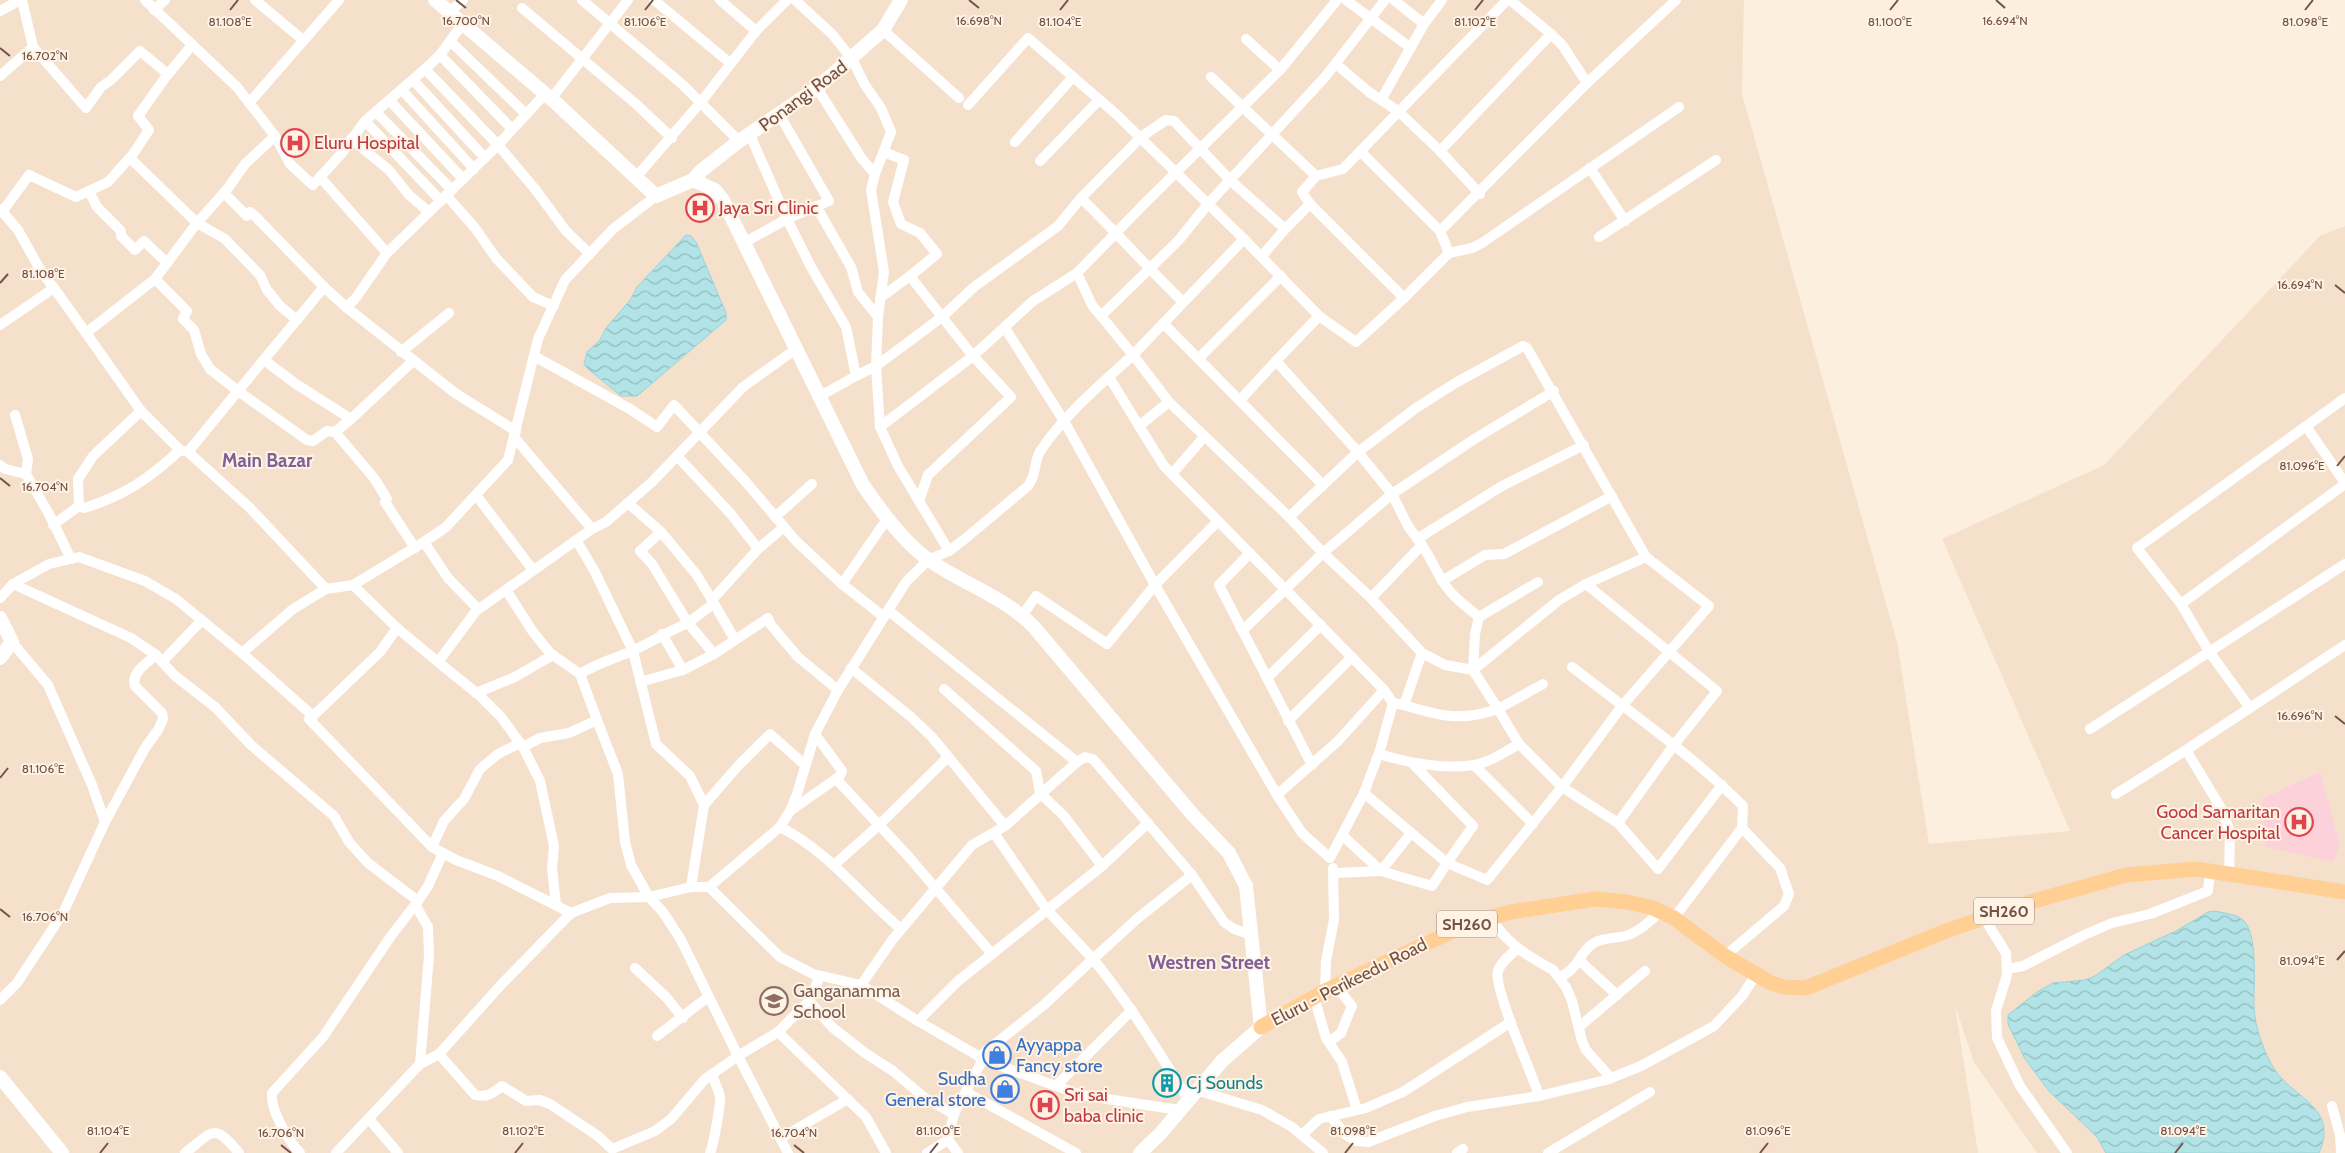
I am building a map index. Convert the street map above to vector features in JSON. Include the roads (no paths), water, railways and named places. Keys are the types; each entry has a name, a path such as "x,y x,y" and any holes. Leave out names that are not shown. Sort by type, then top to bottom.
{"main road":[{"path":"436,0 548,96 637,176 647,189 656,196"},
{"name":"Ponangi Road","path":"656,196 693,180 701,171 744,138 818,88 883,30 901,0"},
{"path":"693,180 715,190 719,195 745,242 863,485 887,520 928,560 994,596 1022,616 1229,853 1246,886 1261,1027 1222,1061 1160,1134 1140,1153"},
{"path":"0,618 12,642 0,658"},
{"name":"Eluru - Perikeedu Road","path":"1261,1027 1325,991 1468,924 1491,917 1558,903 1595,899 1627,902 1667,915 1725,956 1769,982 1783,987 1806,988 1984,918 2027,903 2126,875 2196,869 2345,892"},
{"path":"0,1077 62,1153"}],"street":[{"path":"0,11 21,0 33,47 86,108 101,87 111,80 140,51 168,74"},
{"path":"145,0 237,88 275,136 290,164 313,184 342,153 365,121 414,81 440,54 463,23"},
{"path":"154,10 165,0"},
{"path":"249,103 339,0"},
{"path":"450,12 463,0"},
{"path":"582,0 744,138 811,267 846,327 856,376"},
{"path":"346,307 354,299 386,253 474,169 526,114 548,96 582,58 628,0"},
{"path":"654,0 730,63"},
{"path":"720,0 756,31"},
{"path":"637,176 672,138 756,31 786,0"},
{"path":"796,0 832,34 852,59 865,86 881,108 891,132 871,190 884,272 878,316 876,366 880,427 898,466 949,551"},
{"path":"880,427 973,356 1033,301 1077,273 1280,70 1337,0"},
{"path":"1346,0 1411,48"},
{"path":"1101,316 1150,269 1336,64 1384,0"},
{"path":"1394,0 1424,24"},
{"path":"1381,100 1424,24 1442,0"},
{"path":"1404,298 1310,204 1302,192 1316,176 1343,169 1508,0 1551,34 1563,46 1588,83"},
{"path":"1440,231 1480,194 1588,83 1676,0"},
{"path":"261,2 303,40"},
{"path":"522,8 582,58 672,138"},
{"path":"883,30 959,98"},
{"path":"1440,151 1551,34"},
{"path":"968,105 1028,38 1177,171 1319,316 1356,342 1449,253 1472,248 1482,243 1679,107"},
{"path":"1246,40 1280,70"},
{"path":"450,41 526,114"},
{"path":"192,45 168,74 138,116 149,130 130,158 108,182 76,197 29,175 1,211 18,230 42,273 140,411 250,508 326,589"},
{"path":"0,76 33,47"},
{"path":"440,54 512,129"},
{"path":"1336,64 1381,100 1398,111 1440,151 1480,194"},
{"path":"426,69 498,145 535,189 566,231 590,254"},
{"path":"1211,77 1316,176"},
{"path":"1014,142 1073,78"},
{"path":"414,81 485,158"},
{"path":"818,88 862,159 875,174"},
{"path":"402,90 474,169"},
{"path":"1040,161 1099,100"},
{"path":"390,101 463,179"},
{"path":"376,112 496,258 533,297 554,306"},
{"path":"745,242 787,219 829,201 779,114"},
{"path":"820,396 876,366 942,317 974,287 1058,226 1081,198 1141,138 1166,120 1174,121 1230,180 1285,228"},
{"path":"365,121 446,195"},
{"path":"86,333 155,279 197,222 224,192 245,164 275,136"},
{"path":"351,139 389,170 409,195 429,212"},
{"path":"880,298 937,254 920,233 901,224 893,202 904,160 884,152"},
{"path":"1361,152 1440,231 1449,253"},
{"path":"130,158 197,222 225,240 260,275 267,290 280,306 297,320"},
{"path":"1599,237 1716,160"},
{"path":"1590,168 1625,221"},
{"path":"320,177 386,253"},
{"path":"89,191 98,208 121,231 121,236 135,250 144,241 167,263"},
{"path":"224,192 247,216 250,212 255,216 346,307 401,352 515,434 592,529"},
{"path":"242,653 292,609 326,589 353,585 446,527 508,460 538,339 565,280 613,229 656,196"},
{"path":"1081,198 1117,232 1183,302"},
{"path":"1262,256 1285,228 1310,204"},
{"path":"816,206 851,266 858,292 878,316"},
{"path":"336,1153 420,1064 439,1054 499,987 570,913 610,898 649,897 691,887 709,887 780,827 790,811 815,734 851,668 906,582 928,560 949,551 1000,511 1028,486 1033,478 1040,452 1064,421 1133,355 1244,239"},
{"path":"1077,273 1092,305 1169,402 1289,517 1323,553 1372,598 1422,653 1445,665 1473,670"},
{"path":"910,276 973,356 1011,397 928,475 918,501"},
{"path":"1199,358 1281,276"},
{"path":"155,279 187,311 183,319 194,330 201,354 210,369 307,440 313,441 327,431 335,432 374,478 387,499 385,502 390,511 415,548"},
{"path":"79,506 84,508 106,502 124,493 152,476 184,451 238,391 324,287"},
{"path":"0,325 54,288"},
{"path":"401,352 449,314"},
{"path":"1240,400 1319,316"},
{"path":"1163,322 1323,485"},
{"path":"1005,328 1064,421 1154,585 1277,794 1302,833 1330,858 1334,873 1334,920 1326,961 1325,991 1329,1042 1342,1062 1357,1110"},
{"path":"1289,517 1358,452 1440,392 1523,346 1527,348 1554,392 1646,556 1709,606 1622,706 1562,787 1487,880 1447,863 1364,793"},
{"path":"438,662 478,609 592,529 606,522 678,458 743,387 796,349"},
{"path":"534,356 630,409 657,427 674,405 745,481 784,527 842,584 886,614 1077,762"},
{"path":"264,360 296,384 351,419"},
{"path":"335,432 413,361"},
{"path":"1276,361 1358,452 1392,494 1436,566 1442,581 1453,595 1479,617"},
{"path":"1109,377 1164,466 1352,656 1384,690 1393,703 1431,713 1476,717 1498,709 1543,684"},
{"path":"1240,627 1243,630 1323,553 1392,494 1476,438 1554,392"},
{"path":"2250,708 2210,653 2181,604 2137,548 2345,398"},
{"path":"1139,426 1169,402"},
{"path":"79,506 78,479 93,456 140,411"},
{"path":"15,415 28,459 26,474 49,514 71,559"},
{"path":"2181,604 2345,484 2306,426"},
{"path":"1172,474 1204,437"},
{"path":"1372,598 1420,542 1502,486 1584,445"},
{"path":"678,458 732,514 758,549"},
{"path":"0,465 4,469 26,474"},
{"path":"775,517 812,484"},
{"path":"476,495 533,570"},
{"path":"1442,581 1485,555 1504,554 1612,496"},
{"path":"628,503 661,532 696,574 735,640"},
{"path":"53,525 79,506"},
{"path":"842,584 887,520"},
{"path":"1022,616 1036,596 1107,644 1154,585 1218,520"},
{"path":"580,674 594,664 633,650 662,634 688,623 713,602 758,549 784,527"},
{"path":"661,532 640,551 652,564 688,623 714,654"},
{"path":"576,540 594,570 633,650 656,744 690,776 704,805"},
{"path":"424,542 448,578 478,609"},
{"path":"1250,553 1219,585 1312,766"},
{"path":"1473,670 1539,614 1586,584 1646,556"},
{"path":"0,598 13,584 49,564 80,557 145,581 176,599 242,653 313,716"},
{"path":"2090,730 2345,564"},
{"path":"1538,582 1479,617 1475,634 1473,670 1519,744 1562,787 1618,823 1658,869 1722,785"},
{"path":"13,584 131,638 159,659 174,675 215,707 251,745 334,816 349,842 368,863 417,903 428,927 429,956 420,1064"},
{"path":"1586,584 1717,691 1674,745 1618,823"},
{"path":"353,585 397,628 502,717 521,745 540,781 554,846 552,868 556,905"},
{"path":"506,590 533,632 553,655 580,674 618,774 625,842 631,865 649,897 663,912 681,940 788,1153"},
{"path":"640,682 683,670 714,654 768,618 771,625 798,657 838,690"},
{"path":"0,1000 17,983 63,913 105,822 163,719 162,713 135,686 133,680 135,674 159,659 202,620"},
{"path":"1267,678 1321,625"},
{"path":"397,628 380,652 309,719 432,847 498,876 570,913"},
{"path":"662,634 683,670"},
{"path":"12,642 48,685 92,785 105,822"},
{"path":"2116,794 2345,645"},
{"path":"1404,705 1422,653"},
{"path":"476,693 508,680 553,655"},
{"path":"1288,721 1352,656"},
{"path":"1559,977 1566,974 1580,961 1590,945 1599,940 1626,936 1646,924 1667,915 1742,828 1743,806 1722,785 1674,745 1572,667"},
{"path":"851,668 912,717 1005,826"},
{"path":"944,689 1036,771 1040,793 1064,816 1102,866"},
{"path":"1277,794 1312,766 1338,741 1384,690"},
{"path":"1330,858 1364,793 1393,703"},
{"path":"432,847 444,821 464,799 480,769 498,754 540,738 569,733 597,720"},
{"path":"691,887 704,805 738,766 770,734 805,765"},
{"path":"790,811 837,780 842,771 815,734"},
{"path":"1378,754 1413,764 1474,765 1495,758 1519,744"},
{"path":"2186,750 2221,808 2230,832 2229,874"},
{"path":"834,865 879,825 948,757"},
{"path":"861,985 901,929 972,845 1005,826 1040,793 1077,762 1086,757 1093,759 1192,875 1224,922 1234,930 1252,935"},
{"path":"1334,873 1381,871 1432,886 1473,826 1413,764"},
{"path":"1474,765 1533,824"},
{"path":"837,780 935,887 992,954"},
{"path":"918,1021 958,981 1102,866 1148,823"},
{"path":"780,827 797,836 834,865 881,912 901,929"},
{"path":"1725,956 1784,906 1789,894 1780,868 1742,828"},
{"path":"994,833 1047,910 1094,959 1132,1010 1160,1052 1188,1100"},
{"path":"1381,871 1411,834"},
{"path":"1342,835 1381,871"},
{"path":"300,1153 275,1112 271,1103 272,1093 323,1037 391,936 417,903 428,886 443,853"},
{"path":"2007,968 2023,966 2112,923 2150,914 2208,892 2210,871"},
{"path":"927,1153 948,1140 954,1114 981,1058 1045,1004 1138,918 1192,875"},
{"path":"709,887 780,957 820,976 861,985 981,1058 1081,1095 1188,1100 1262,1110 1302,1135 1323,1153"},
{"path":"1491,917 1497,929 1518,948 1553,970 1559,977 1572,1001 1586,1050 1611,1078"},
{"path":"1984,918 2006,953 2007,968 1996,1011 1997,1038 2020,1086 2068,1153"},
{"path":"1518,948 1501,966 1497,976 1511,1022 1539,1096"},
{"path":"1580,961 1617,995"},
{"path":"635,968 666,997 682,1018"},
{"path":"1580,1028 1645,971"},
{"path":"1330,1116 1346,1135 1356,1142 1368,1142 1435,1116 1467,1107 1539,1096 1611,1078 1641,1066 1714,1026 1742,995 1756,974"},
{"path":"439,1054 475,1094 482,1097 489,1095 502,1086 526,1101 540,1100 550,1104 598,1136 612,1151 655,1132 671,1119 705,1079 778,1032 809,1001 820,976"},
{"path":"1325,991 1352,1006 1341,1033 1329,1042"},
{"path":"657,1036 708,997"},
{"path":"809,1001 832,1027 851,1042 893,1071 925,1098 954,1114"},
{"path":"1056,1086 1132,1010"},
{"path":"1302,1135 1319,1119 1357,1110 1403,1092 1511,1022"},
{"path":"778,1032 866,1118 886,1153"},
{"path":"710,1153 714,1146 715,1128 721,1098 712,1074"},
{"path":"966,1092 1076,1153"},
{"path":"1548,1153 1650,1092"},
{"path":"781,1138 848,1099"},
{"path":"2332,1106 2340,1135 2341,1153"},
{"path":"369,1118 398,1153"},
{"path":"188,1152 212,1133 218,1132 224,1135 239,1153"},
{"path":"948,1140 958,1153"}],"water":[{"path":"686,235 691,236 696,242 726,313 726,320 637,396 621,396 587,368 584,364 587,352 600,340 606,328 631,299 637,287"},
{"path":"2214,911 2237,916 2248,927 2253,949 2254,1009 2260,1038 2277,1073 2320,1115 2324,1138 2319,1153 2106,1153 2097,1137 2049,1091 2025,1059 2008,1024 2008,1015 2037,992 2053,983 2085,980 2095,976 2124,955 2176,931 2208,912"}],"place":[{"name":"Eluru Hospital","path":"295,143"},
{"name":"Jaya Sri Clinic","path":"700,208"},
{"name":"Good Samaritan Cancer Hospital","path":"2299,822"},
{"name":"Ganganamma School","path":"774,1001"},
{"name":"Ayyappa Fancy store","path":"997,1055"},
{"name":"Cj Sounds","path":"1167,1083"},
{"name":"Sudha General store","path":"1005,1089"},
{"name":"Sri sai baba clinic","path":"1045,1105"}],"district":[{"name":"Main Bazar","path":"267,460"},
{"name":"Westren Street","path":"1209,962"}]}
